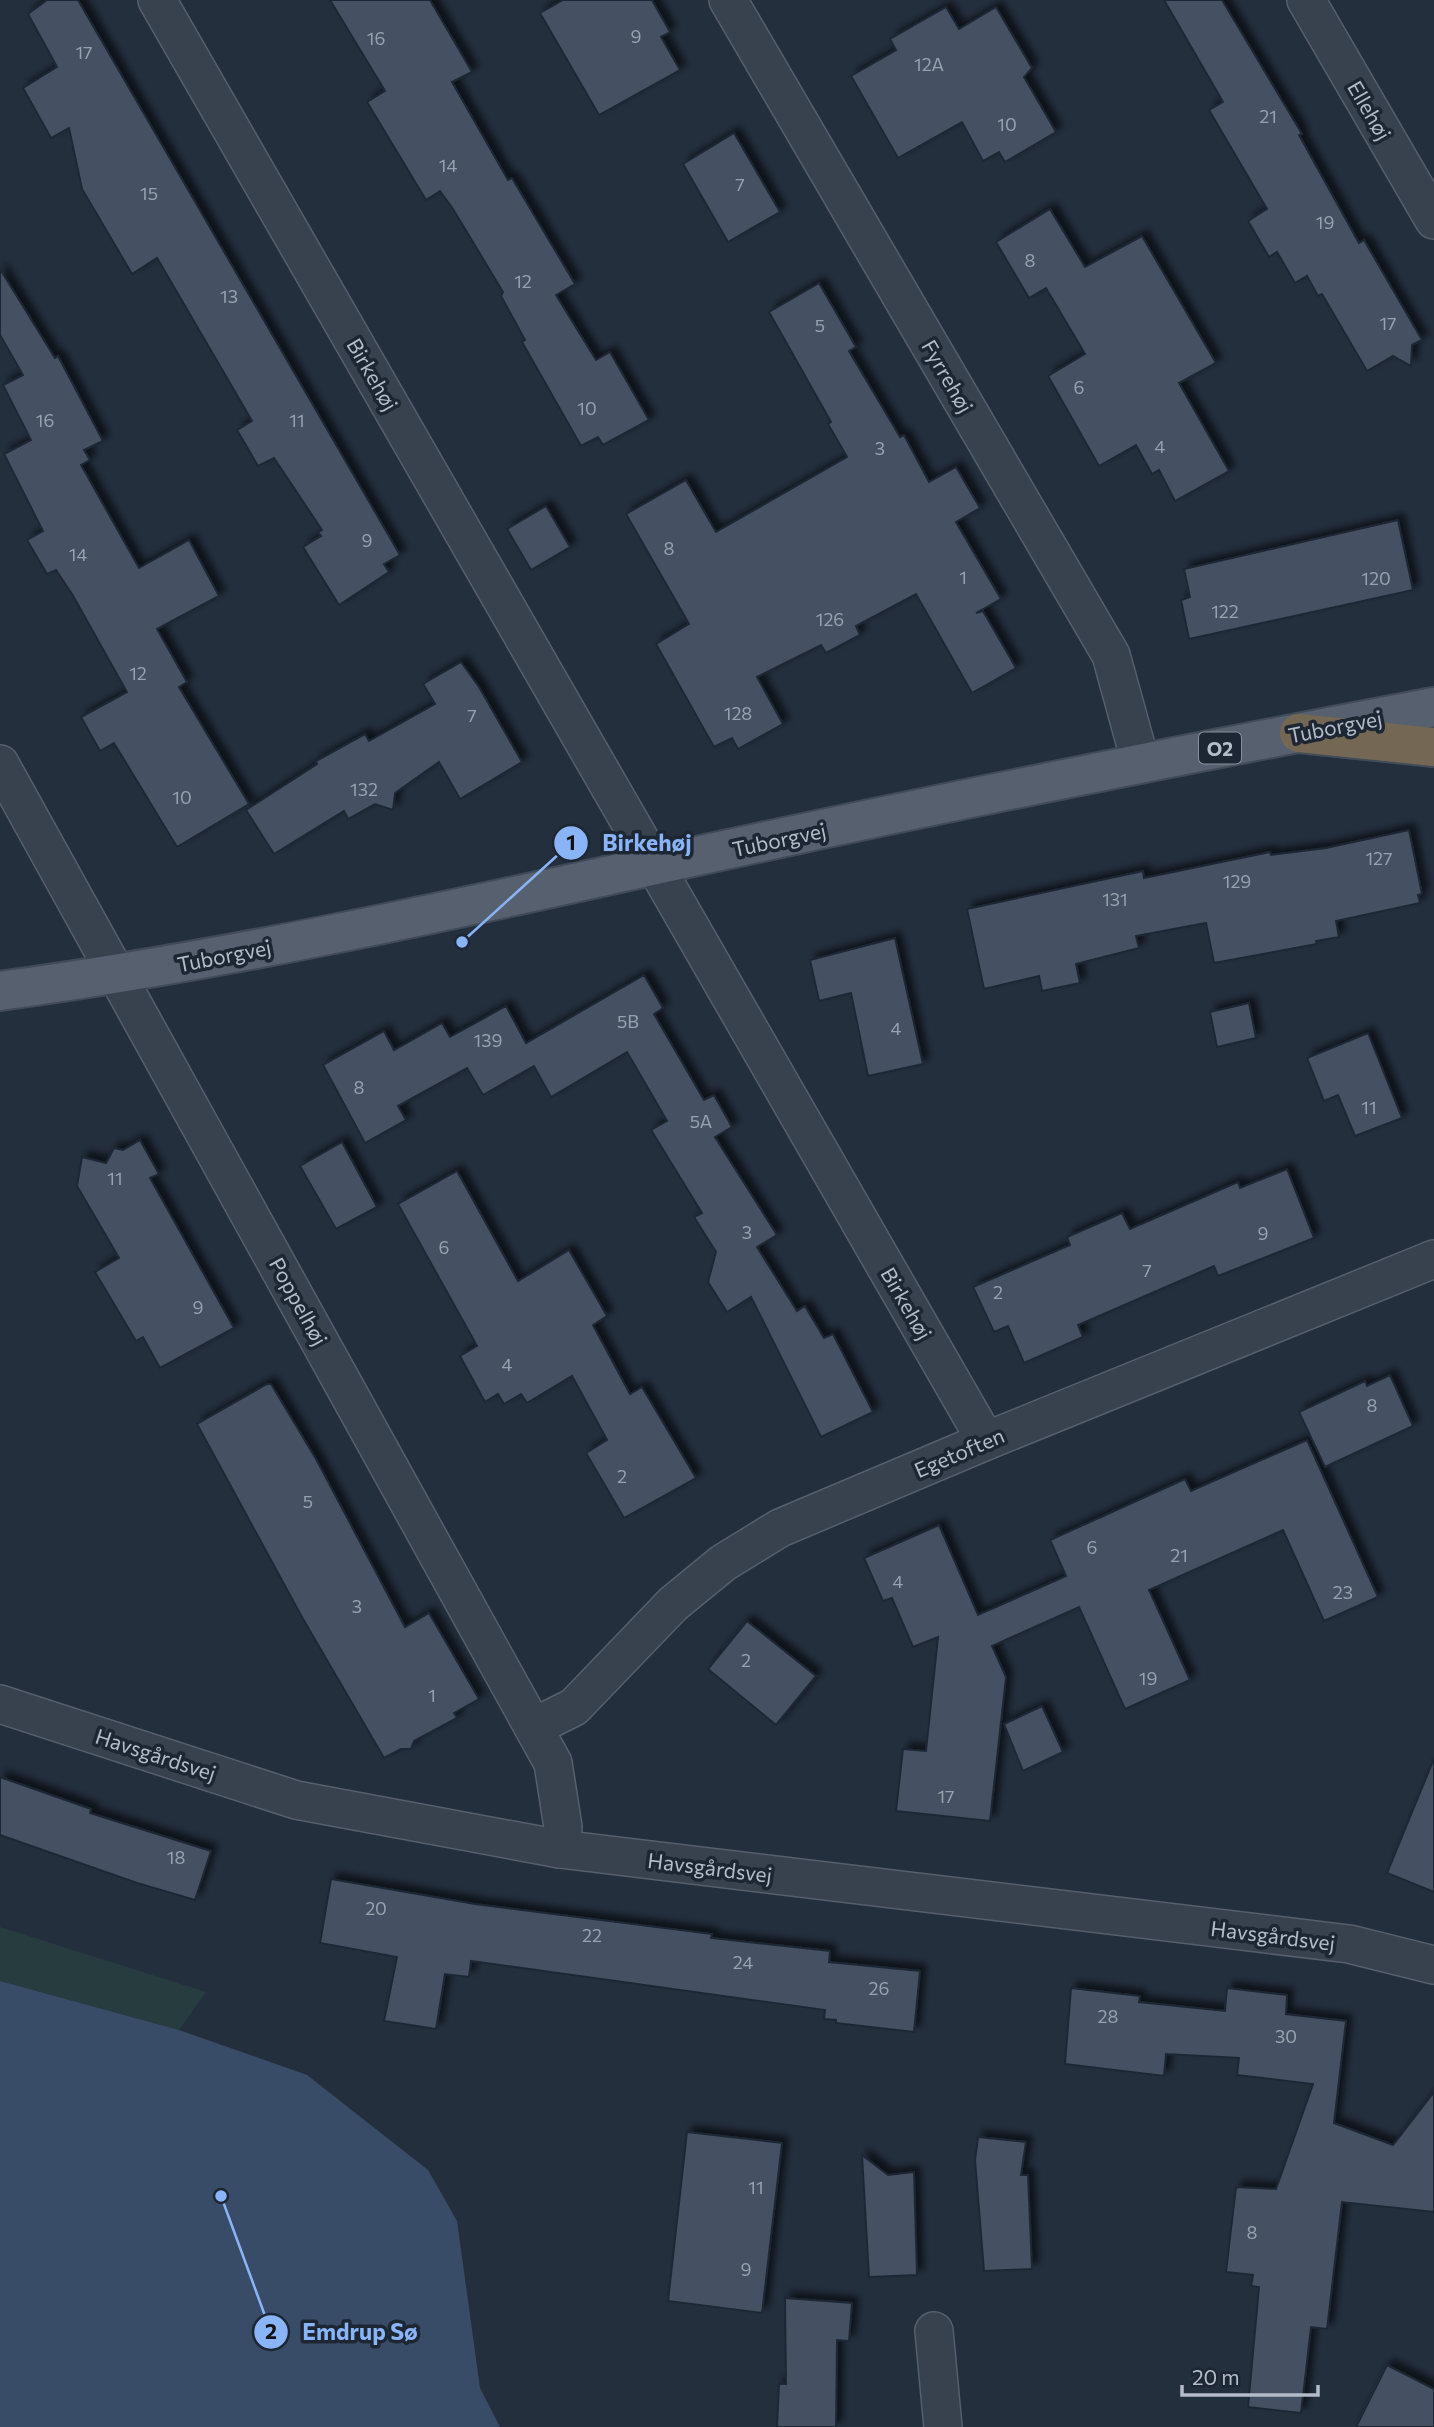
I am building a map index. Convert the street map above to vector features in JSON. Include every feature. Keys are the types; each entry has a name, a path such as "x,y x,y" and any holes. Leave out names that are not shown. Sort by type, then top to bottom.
{"highway":[{"path":"1299,733 1434,747"}],"main road":[{"name":"Tuborgvej","path":"0,991 119,975 466,909 657,865 1141,764 1434,707"}],"street":[{"name":"Birkehøj","path":"158,0 986,1441"},
{"name":"Fyrrehøj","path":"728,0 1111,655 1141,764"},
{"name":"Ellehøj","path":"1306,0 1434,220"},
{"name":"Poppelhøj","path":"0,764 553,1763 559,1784 563,1827 560,1849"},
{"name":"Egetoften","path":"534,1727 574,1707 673,1604 723,1563 780,1528 1434,1259"},
{"name":"Havsgårdsvej","path":"0,1704 296,1800 560,1849 1349,1944 1434,1965"},
{"path":"934,2331 943,2427"}],"green space":[{"path":"0,1927 206,1992 179,2030 0,1981"}],"water":[{"path":"0,1981 179,2030 307,2075 428,2170 457,2221 480,2388 500,2427 0,2427"}],"building":[{"path":"47,0 78,0 400,555 384,564 389,572 339,605 303,547 321,536 318,532 322,530 274,458 258,466 237,430 252,421 157,258 132,274 82,189 69,128 51,138 23,88 57,67 28,14"},
{"path":"330,0 430,0 472,72 452,82 508,180 512,178 575,284 556,295 596,360 610,352 649,420 603,445 598,437 581,446 522,342 525,340 501,296 503,292 453,209 440,191 426,200 367,102 385,91"},
{"path":"563,0 652,0 670,32 661,37 680,70 599,115 540,13"},
{"path":"1164,0 1222,0 1302,134 1299,135 1359,243 1364,240 1422,340 1412,345 1411,366 1393,356 1367,371 1322,294 1318,296 1307,276 1295,283 1277,252 1269,257 1248,221 1267,209 1209,110 1223,102"},
{"path":"946,7 959,29 996,7 1032,68 1024,77 1056,132 1005,162 999,152 983,161 962,122 898,158 851,76 896,50 890,39"},
{"path":"734,133 780,212 728,242 683,164"},
{"path":"1050,209 1085,267 1142,236 1216,363 1179,383 1229,471 1175,501 1159,470 1152,474 1136,445 1099,466 1048,376 1085,354 1046,288 1029,298 996,242"},
{"path":"0,269 55,358 58,356 103,441 84,450 90,460 81,465 139,568 189,540 219,596 157,629 187,682 179,687 249,804 177,847 114,743 100,751 81,717 127,692 72,594 56,570 47,574 27,540 43,531 4,454 31,440 3,385 23,375 0,335"},
{"path":"819,283 856,347 849,351 900,437 904,435 929,482 956,467 980,508 956,522 1001,599 976,613 983,611 1016,668 972,693 916,594 856,626 860,635 826,653 821,645 757,677 783,724 738,749 732,738 714,747 656,644 689,624 626,514 686,480 716,532 847,457 828,424 831,422 769,312"},
{"path":"546,506 570,547 531,570 507,529"},
{"path":"1398,520 1413,590 1189,639 1181,600 1190,597 1184,569"},
{"path":"461,662 479,687 522,762 460,799 439,762 395,793 393,810 375,804 348,819 344,811 274,854 246,810 317,764 316,761 365,734 369,741 435,704 423,684"},
{"path":"1409,830 1422,894 1418,895 1420,903 1336,921 1339,937 1316,941 1317,944 1214,963 1206,923 1136,936 1139,948 1076,964 1080,983 1042,991 1039,976 984,989 967,909 1143,871 1144,878 1270,852 1271,855 1326,848"},
{"path":"895,938 923,1064 868,1076 851,993 819,1001 810,960"},
{"path":"644,975 663,1008 654,1014 704,1100 714,1095 732,1127 715,1137 777,1235 757,1247 797,1311 805,1306 824,1338 833,1334 873,1412 821,1437 751,1297 727,1312 708,1282 716,1252 694,1217 702,1213 651,1130 667,1121 627,1052 551,1097 534,1066 483,1095 467,1068 398,1106 406,1120 365,1143 323,1065 384,1031 394,1050 442,1023 450,1037 506,1006 526,1043"},
{"path":"1249,1003 1256,1038 1217,1047 1210,1012"},
{"path":"1368,1033 1402,1118 1355,1136 1338,1095 1324,1101 1307,1058"},
{"path":"140,1140 159,1174 150,1178 234,1328 160,1368 143,1337 136,1341 95,1272 119,1258 77,1186 82,1157 106,1163 114,1148 123,1150"},
{"path":"342,1142 377,1207 336,1229 300,1166"},
{"path":"1287,1169 1314,1238 1218,1276 1214,1266 1078,1325 1083,1337 1024,1363 1008,1326 994,1332 973,1287 1070,1245 1067,1237 1122,1213 1130,1229 1238,1182 1240,1188"},
{"path":"457,1171 518,1281 569,1250 607,1316 593,1325 630,1394 642,1387 696,1478 624,1518 586,1453 607,1440 572,1376 527,1403 521,1394 504,1404 498,1394 485,1402 460,1356 477,1346 398,1204"},
{"path":"1390,1375 1413,1426 1325,1467 1299,1412 1365,1381 1367,1386"},
{"path":"271,1384 316,1459 405,1627 429,1613 479,1699 454,1713 457,1718 414,1741 411,1749 401,1749 384,1758 303,1619 197,1424"},
{"path":"1307,1440 1378,1597 1324,1621 1283,1530 1149,1590 1190,1680 1125,1709 1079,1607 992,1646 1006,1677 990,1821 896,1811 903,1749 926,1751 938,1637 913,1647 892,1598 883,1601 864,1558 939,1525 978,1615 1066,1576 1050,1540 1185,1479 1191,1491"},
{"path":"747,1621 816,1676 776,1725 708,1669"},
{"path":"1042,1706 1063,1752 1023,1771 1004,1724"},
{"path":"1434,1762 1434,1892 1387,1873"},
{"path":"0,1777 91,1809 90,1813 211,1851 195,1900 137,1883 0,1835"},
{"path":"331,1879 475,1904 712,1934 711,1938 830,1951 829,1962 920,1971 914,2032 836,2023 836,2020 824,2019 825,2010 471,1961 469,1977 445,1974 436,2029 384,2021 397,1957 320,1943"},
{"path":"1071,1988 1140,1996 1139,2002 1225,2011 1227,1988 1287,1995 1286,2014 1346,2021 1334,2123 1393,2145 1434,2092 1434,2212 1342,2202 1327,2329 1311,2327 1301,2413 1248,2407 1259,2287 1251,2286 1253,2275 1226,2272 1236,2187 1276,2189 1313,2084 1237,2075 1239,2058 1166,2054 1164,2076 1065,2064"},
{"path":"687,2132 782,2143 762,2313 668,2301"},
{"path":"978,2137 1026,2142 1021,2175 1028,2175 1032,2269 984,2271 975,2160"},
{"path":"862,2155 888,2175 914,2172 917,2275 869,2277"},
{"path":"785,2298 852,2303 849,2341 837,2340 836,2427 777,2427 779,2384 786,2384"},
{"path":"1387,2365 1434,2389 1434,2427 1356,2427"}],"place":[{"name":"Birkehøj","path":"462,942"},
{"name":"Emdrup Sø","path":"221,2196"}]}
